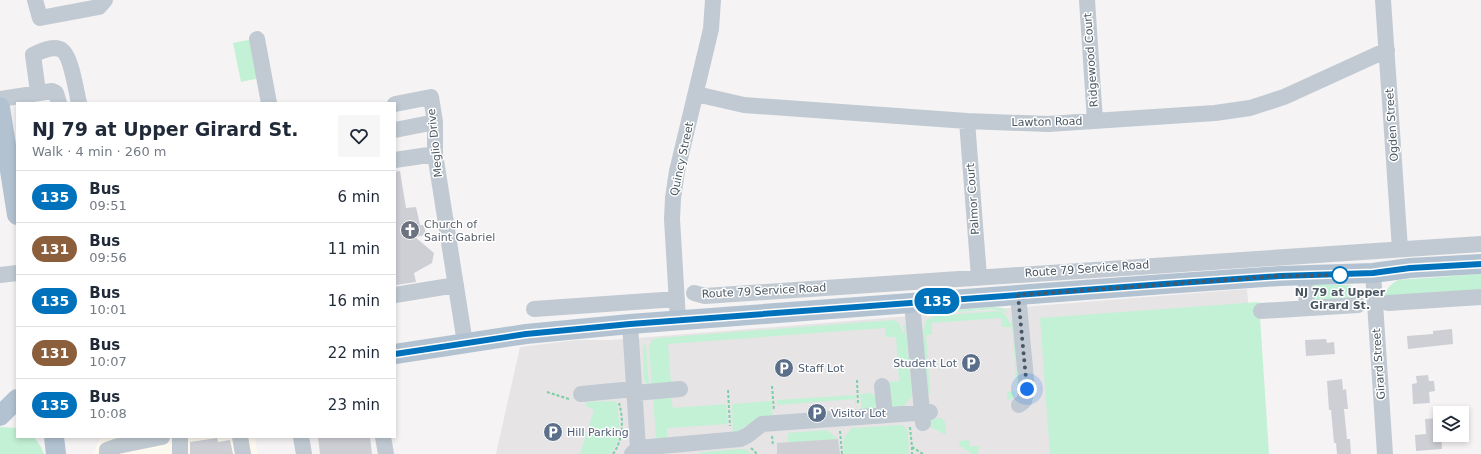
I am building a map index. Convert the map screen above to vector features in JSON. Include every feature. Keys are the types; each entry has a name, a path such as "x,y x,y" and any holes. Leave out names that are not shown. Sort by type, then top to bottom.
{"main road":[{"path":"0,107 11,140 16,204"},
{"path":"396,354 465,343 678,320 1280,276 1373,273 1410,268 1481,264"},
{"path":"0,417 16,401"},
{"path":"0,417 16,416"},
{"path":"54,438 56,454"}],"street":[{"path":"35,0 40,18 99,7 105,0"},
{"name":"Quincy Street","path":"678,320 673,198 711,29 713,0"},
{"name":"Ridgewood Court","path":"1087,0 1095,121"},
{"name":"Ogden Street","path":"1384,0 1400,249"},
{"path":"257,39 269,102"},
{"path":"38,92 33,55 48,48 60,49 67,55 79,102"},
{"name":"Lawton Road","path":"696,94 744,105 967,121 1026,124 1095,121 1215,113 1250,108 1284,97 1387,50"},
{"path":"0,99 38,92 55,92 58,96 59,102"},
{"name":"Meglio Drive","path":"396,104 431,97 435,122 435,154 465,343"},
{"name":"Palmor Court","path":"967,121 979,277"},
{"path":"396,130 435,122"},
{"path":"396,160 435,154"},
{"name":"Route 79 Service Road","path":"694,294 705,296 1481,244"},
{"path":"0,276 16,273"},
{"name":"Girard Street","path":"1373,273 1385,454"},
{"path":"1305,276 1307,308"},
{"path":"396,295 456,285"},
{"path":"1018,295 1027,389 1024,401 1019,405"},
{"path":"1388,303 1481,297"},
{"path":"534,309 677,299"},
{"path":"630,324 634,391 635,451 731,441 745,437 762,424 885,415 924,416 912,303"},
{"path":"1261,311 1358,305"},
{"path":"882,386 885,415"},
{"path":"576,397 634,391 680,389"},
{"path":"107,454 107,450 118,446 142,448 160,438"},
{"path":"180,438 180,454"},
{"path":"240,438 243,454"},
{"path":"301,438 304,454"},
{"path":"383,438 386,454"}],"path":[{"path":"728,390 731,441"},
{"path":"547,392 576,397"},
{"path":"613,454 620,443 621,429 620,406 615,399"},
{"path":"839,427 842,454"},
{"path":"772,433 773,446"},
{"path":"912,447 912,454"}],"shaded area":[{"path":"1247,289 1261,454 496,454 520,347 577,340 611,340"},
{"path":"101,438 255,438 258,454 93,454"}],"green space":[{"path":"253,39 260,78 241,82 233,43"},
{"path":"1481,274 1481,291 1386,307 1382,310 1387,289 1398,280"},
{"path":"1314,284 1350,285 1362,296 1365,311 1312,301"},
{"path":"1259,302 1269,454 1050,454 1040,318"},
{"path":"993,307 1003,308 1008,313 994,309 934,314 923,318 928,314 935,312"},
{"path":"998,311 1005,314 1010,324 1012,324 1010,317 1012,317 1013,320 1017,391 1012,327 1001,327 1001,318 932,323 932,335 926,335 930,393 927,395 921,331 923,331 926,320 935,316"},
{"path":"893,320 899,323 903,333 905,333 903,325 905,324 906,328 912,396 904,406 891,407 888,382 899,381 896,337 886,337 885,328 668,344 671,383 652,386 649,347 652,340 657,338"},
{"path":"644,344 646,345 649,385 645,383 644,379"},
{"path":"1017,391 1015,396 1010,400 1007,399 1008,392"},
{"path":"871,393 875,396 876,405 873,409 862,411 860,394"},
{"path":"855,395 857,411 854,399 778,405 777,400"},
{"path":"671,397 673,408 726,404 728,424 667,428 667,438 656,438 653,398"},
{"path":"614,401 617,404 619,430 617,442 614,448 610,454 580,454 594,410 587,407 585,402"},
{"path":"771,401 773,417 757,419 733,434 732,404"},
{"path":"941,418 945,422 946,435 929,426 931,419"},
{"path":"902,425 908,430 909,454 844,454 843,439 852,428"},
{"path":"0,427 16,428 16,438 35,438 44,454 0,454"},
{"path":"827,430 838,439 788,443 788,433"},
{"path":"969,440 970,446 979,446 978,454 972,454 959,445 960,441"},
{"path":"741,449 747,450 751,454 700,454 702,452"}],"building":[{"name":"Church of Saint Gabriel","path":"400,171 406,208 416,207 420,225 424,225 426,235 415,237 434,253 432,263 414,273 416,282 396,285 396,172"},
{"path":"1452,329 1453,344 1408,349 1407,336 1433,334 1433,331"},
{"path":"1326,339 1327,343 1334,342 1335,354 1306,356 1305,340"},
{"path":"1428,375 1429,381 1434,381 1435,391 1429,392 1430,403 1413,404 1412,384 1417,383 1416,376"},
{"path":"1342,379 1343,390 1346,389 1348,409 1344,409 1347,439 1350,439 1351,454 1337,454 1336,443 1334,443 1331,410 1329,410 1327,381"},
{"path":"1433,418 1433,442 1442,442 1442,449 1416,451 1415,435 1426,434 1425,419"},
{"path":"217,438 218,442 230,440 233,454 190,454 190,442"},
{"path":"318,438 370,438 372,454 320,454"},
{"path":"838,439 840,454 777,454 777,443"}],"bus line":[{"name":"135","path":"396,354 526,334 630,324 1164,284 1280,276 1321,276 1373,273 1410,268 1481,264"}],"place":[{"name":"Church of Saint Gabriel","path":"410,230"},
{"name":"NJ 79 at Upper Girard St.","path":"1340,275"},
{"name":"Student Lot","path":"971,363"},
{"name":"Staff Lot","path":"784,368"},
{"name":"Visitor Lot","path":"817,413"},
{"name":"Hill Parking","path":"553,432"}],"route":[{"path":"1027,389 1018,295 1280,276 1340,275"}]}
